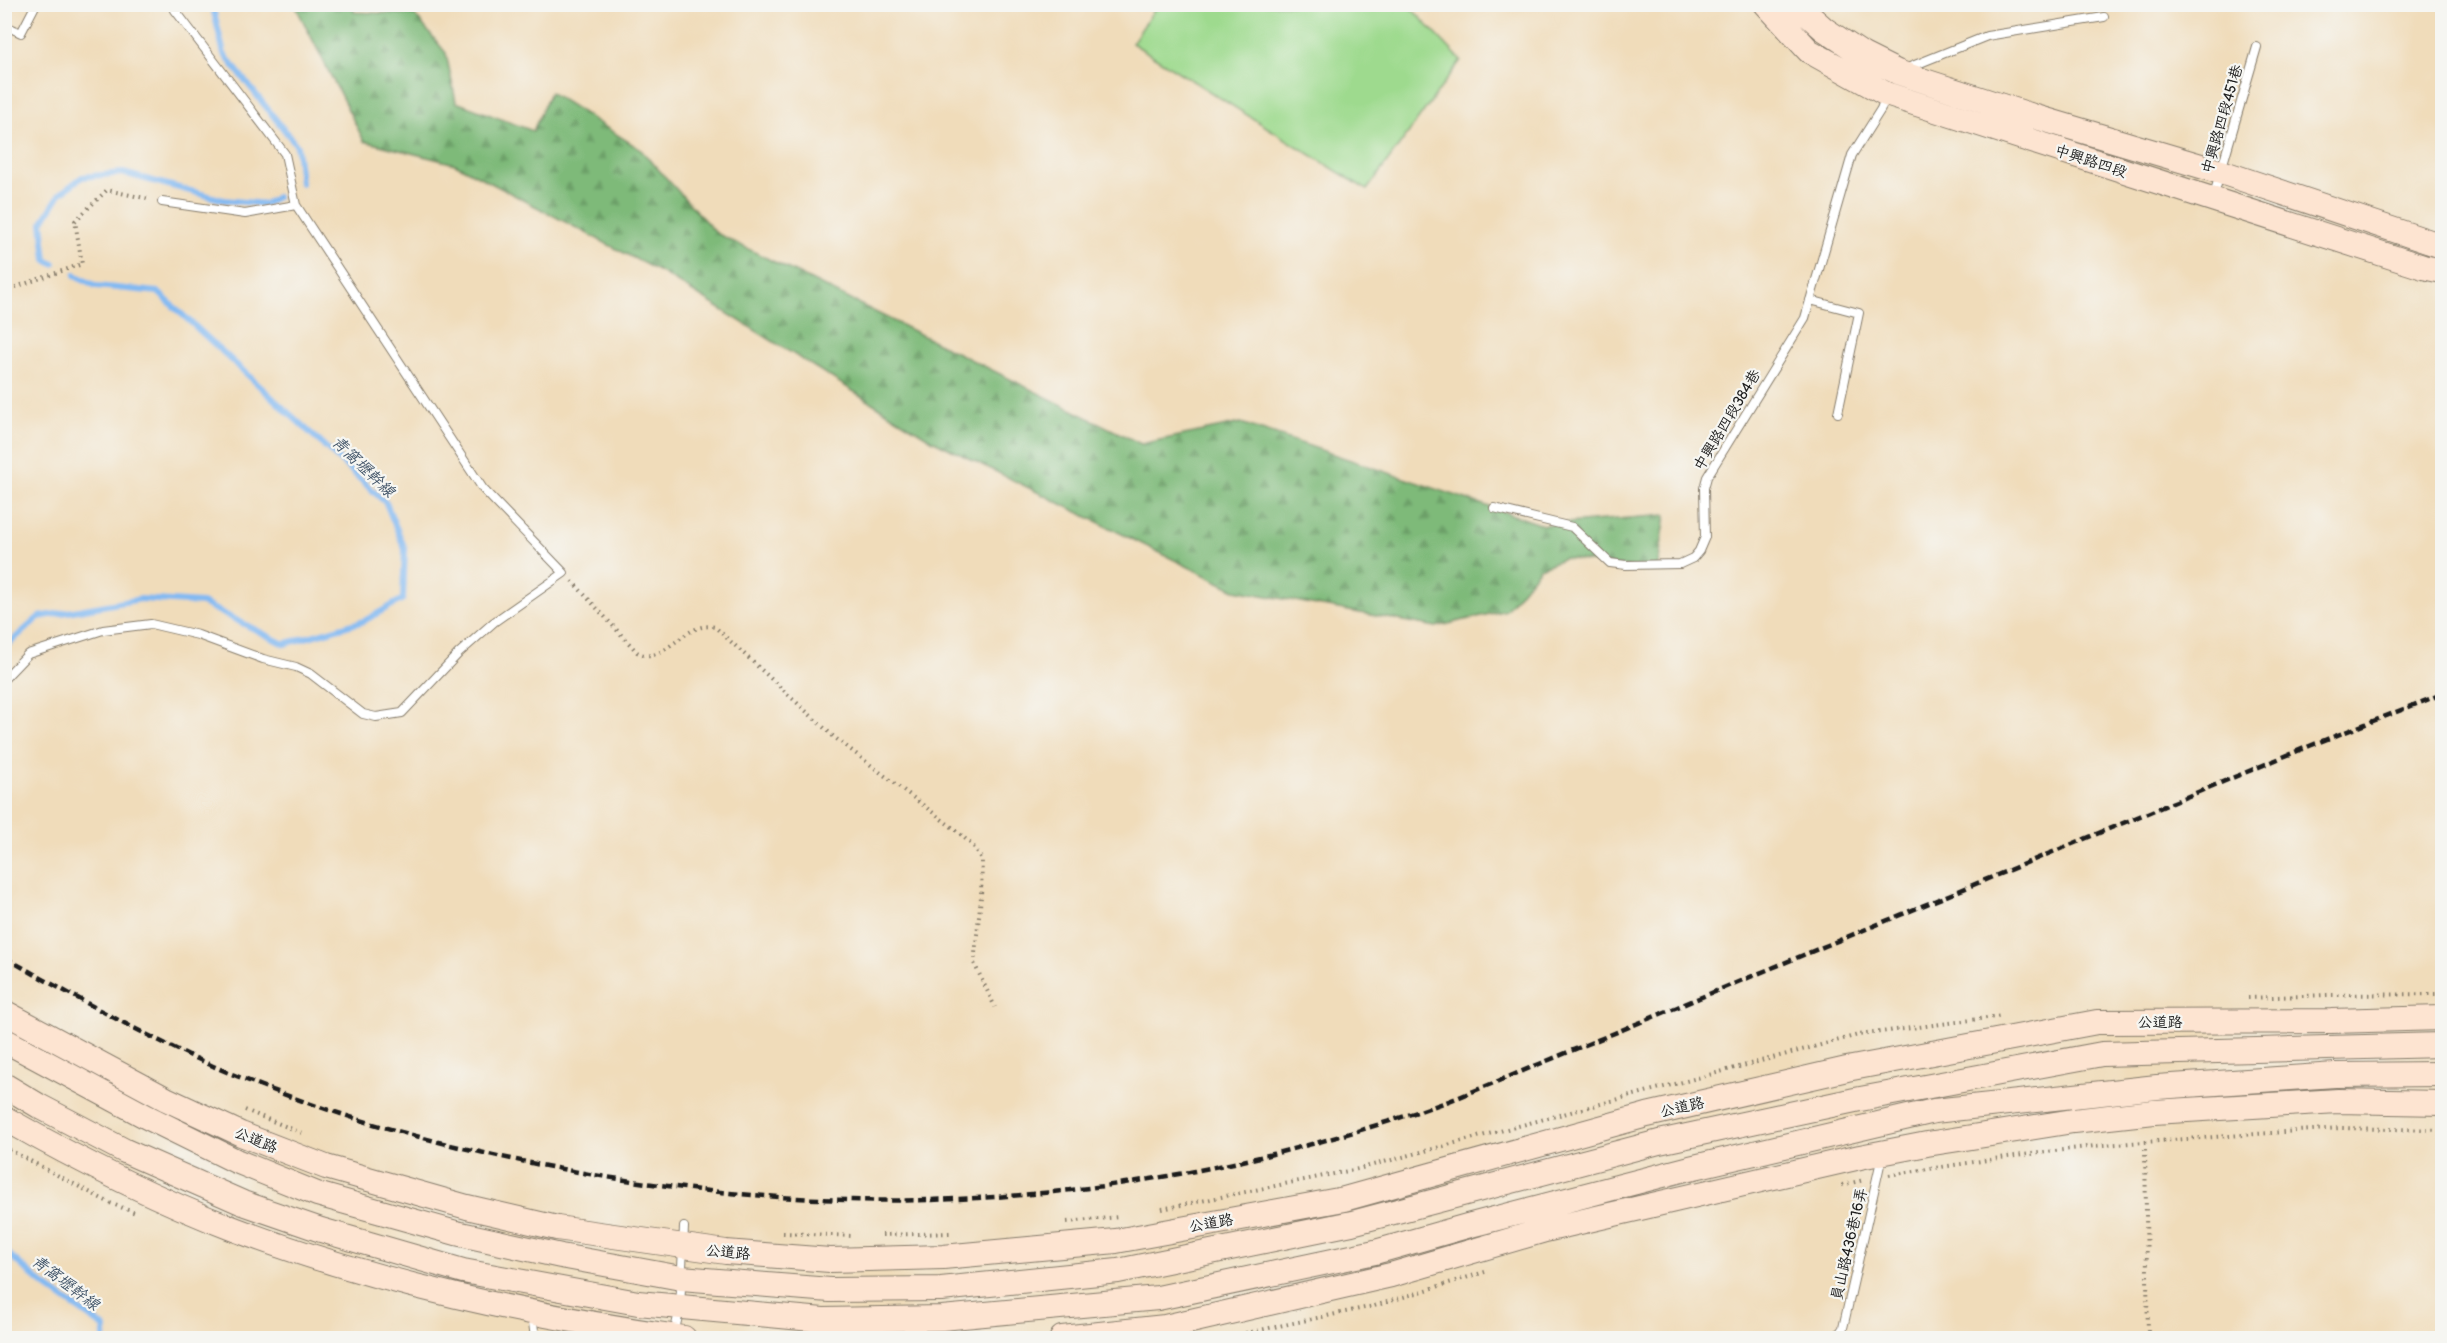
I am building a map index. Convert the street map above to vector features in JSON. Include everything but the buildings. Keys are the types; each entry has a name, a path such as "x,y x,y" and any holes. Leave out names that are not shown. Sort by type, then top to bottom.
{"street":[{"name":"中興路四段","path":"1766,4 1809,51 2091,161 2213,198 2423,267 2442,271"},
{"name":"中興路四段","path":"1796,4 1824,29 1863,55 1892,83 2036,117 2221,172 2442,246"},
{"name":"公道路","path":"13,1004 166,1099 241,1134 326,1167 467,1207 557,1228 683,1237 830,1260 943,1257 1116,1241 1344,1199 1647,1115 1847,1069 2097,1022 2331,1022 2442,1018"},
{"name":"公道路","path":"4,1041 147,1118 226,1157 317,1194 456,1233 561,1256 681,1278 830,1290 941,1290 1118,1270 1352,1223 1659,1142 1855,1100 2102,1054 2442,1045"},
{"path":"4,1085 125,1151 243,1203 321,1230 463,1271 680,1308 823,1320 942,1318 1158,1298 1375,1252 1680,1171 1934,1112 2157,1088 2336,1075 2442,1074"},
{"path":"2073,1121 2157,1088"},
{"path":"2074,1097 2154,1112"},
{"path":"1062,1338 1177,1325 1391,1275 1545,1230 1883,1153 2073,1121 2154,1112 2338,1101 2442,1102"},
{"path":"4,1118 115,1177 233,1228 310,1255 453,1296 631,1332 677,1338"}],"lane":[{"path":"4,25 21,33 36,4"},
{"path":"4,679 28,654 103,630 152,624 198,635 263,659 296,667 311,674 363,714 376,717 402,713 459,653 494,622 564,573 483,489 296,205 285,154 175,10 174,4"},
{"path":"1892,83 1987,36 2103,17"},
{"name":"中興路四段451巷","path":"2213,198 2257,47"},
{"name":"中興路四段384巷","path":"1494,508 1572,527 1610,563 1680,564 1693,558 1705,537 1704,488 1707,477 1805,318 1852,155 1881,108 1892,83"},
{"path":"162,202 245,214 296,205"},
{"path":"1810,300 1859,313 1838,413"},
{"name":"員山路436巷16弄","path":"1836,1338 1843,1328 1883,1153"},
{"path":"677,1338 683,1237"},
{"path":"531,1312 535,1338"}],"path":[{"path":"4,291 82,264 75,221 107,190 162,202"},
{"path":"564,573 642,655 656,655 691,630 709,625 715,627 834,737 957,831 975,848 982,859 983,879 974,963 995,1007"},
{"path":"4,987 13,1004"},
{"path":"2236,999 2442,994"},
{"path":"1158,1210 1358,1170 1858,1035 2006,1016"},
{"path":"234,1106 308,1135"},
{"path":"1833,1187 1879,1177 2007,1157 2103,1145 2340,1128 2442,1130"},
{"path":"2145,1149 2148,1338"},
{"path":"1056,1223 1123,1217"},
{"path":"772,1233 864,1236"},
{"path":"875,1236 955,1233"},
{"path":"1218,1338 1374,1306 1494,1268"}],"green space":[{"path":"1158,4 1408,5 1461,60 1367,190 1132,43"},
{"path":"295,5 353,5 354,12 414,14 446,53 456,102 533,131 550,92 640,149 716,233 1141,444 1241,423 1543,525 1666,515 1657,571 1564,558 1540,568 1506,610 1436,627 1235,590 932,440 664,274 455,164 364,141"}],"waterway":[{"name":"青窩壢幹線","path":"212,4 224,54 297,146 301,183"},
{"name":"青窩壢幹線","path":"54,264 46,260 42,223 60,194 82,177 123,173 224,200 265,204 277,197"},
{"name":"青窩壢幹線","path":"4,648 39,617 141,599 202,603 284,644 364,621 403,599 405,549 386,503 158,292 96,286 75,275"},
{"name":"青窩壢幹線","path":"4,1250 40,1282 105,1328 104,1338"}],"railway":[{"path":"4,957 133,1028 253,1083 335,1112 419,1137 546,1166 663,1185 778,1197 893,1200 1006,1196 1119,1184 1232,1163 1345,1135 1457,1098 2312,745 2442,694"}]}
